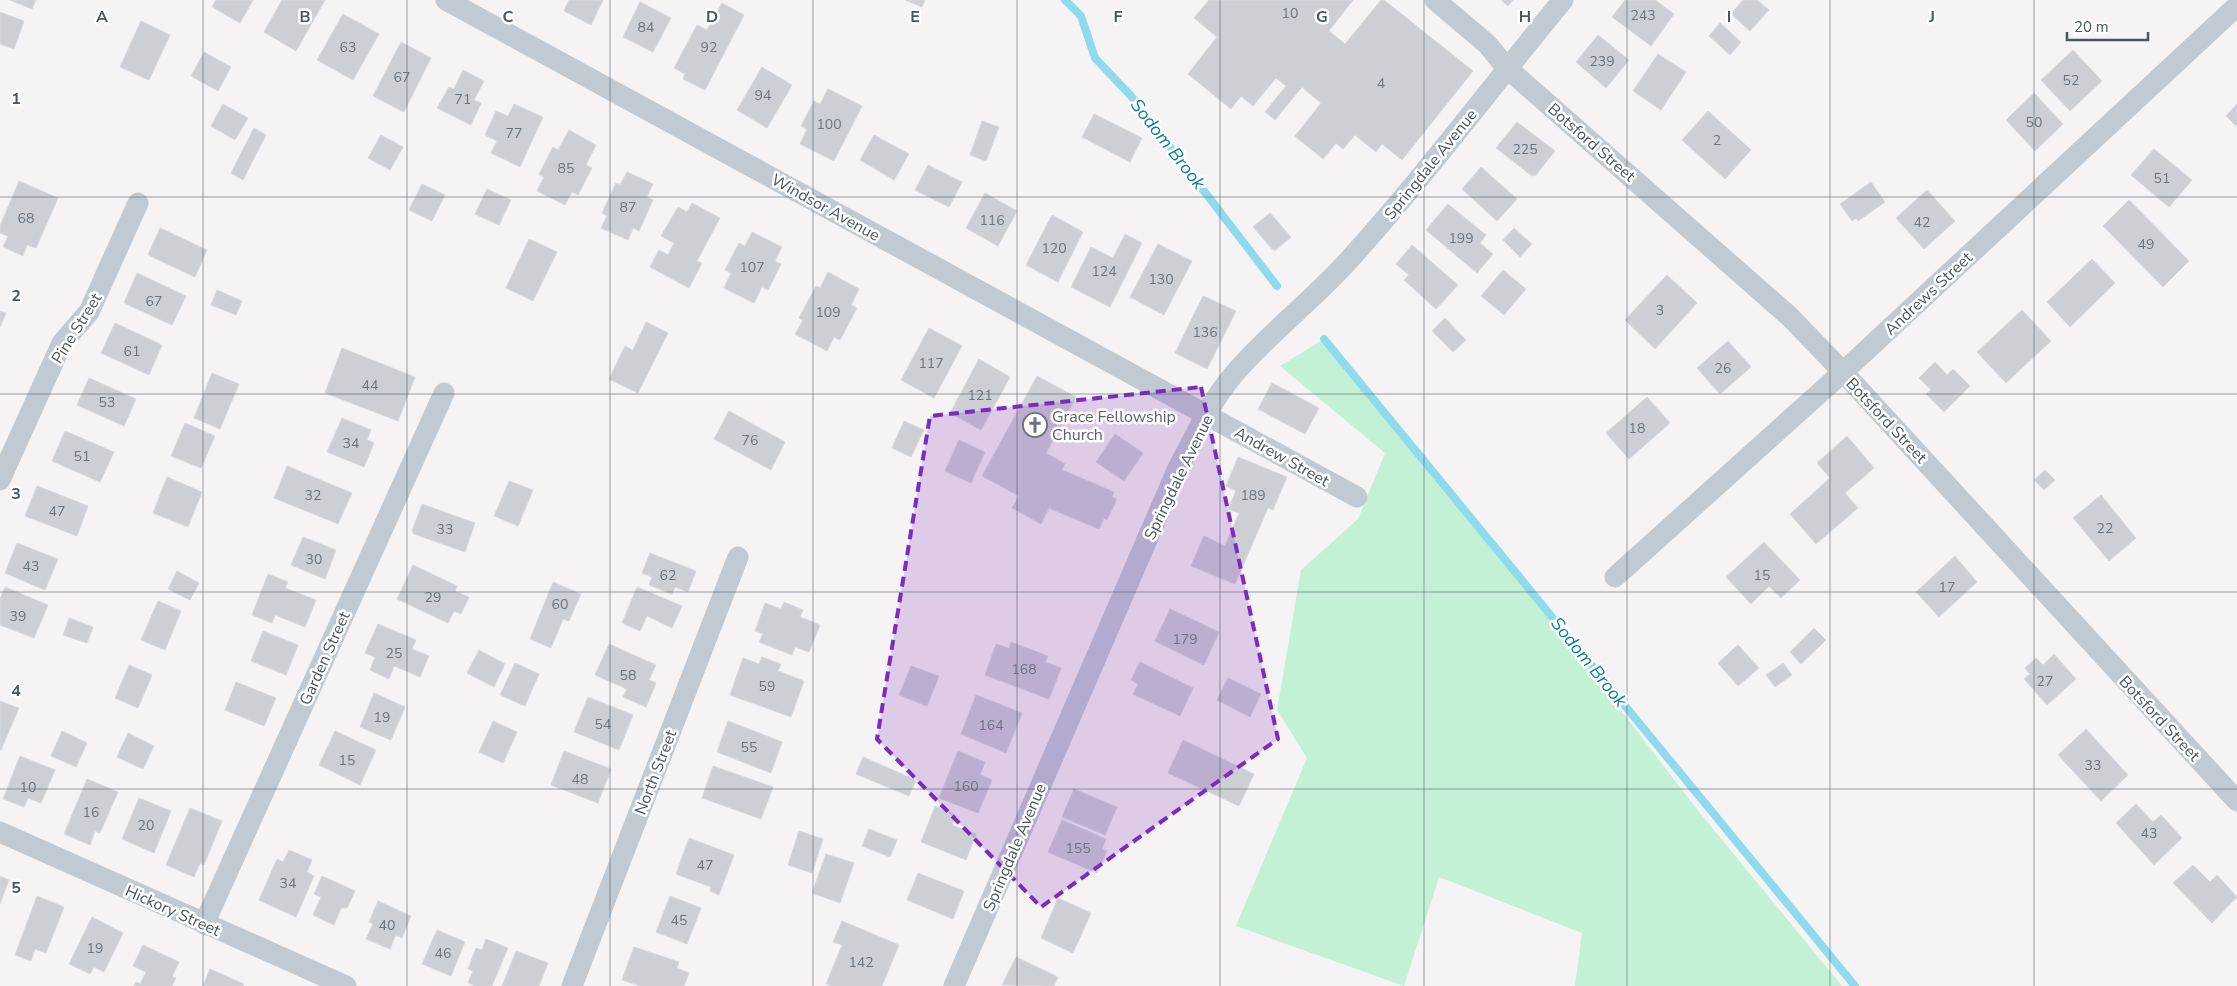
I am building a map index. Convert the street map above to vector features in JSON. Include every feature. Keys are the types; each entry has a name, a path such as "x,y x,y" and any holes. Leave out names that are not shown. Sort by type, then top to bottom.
{"street":[{"name":"Windsor Avenue","path":"446,0 1206,414"},
{"name":"Botsford Street","path":"1435,0 1487,44 1508,68 1790,318 1843,372 2233,790"},
{"name":"Springdale Avenue","path":"954,986 1178,468 1206,414 1233,376 1263,343 1348,262 1563,0"},
{"name":"Andrews Street","path":"1615,577 1843,372 2237,6"},
{"name":"Pine Street","path":"0,480 62,343 89,312 138,204"},
{"name":"Garden Street","path":"204,924 444,393"},
{"name":"Andrew Street","path":"1206,414 1357,497"},
{"name":"North Street","path":"572,986 738,557"},
{"name":"Hickory Street","path":"0,832 346,986"}],"highlighted area":[{"path":"1201,387 1278,739 1041,907 877,739 930,416"}],"green space":[{"path":"1324,339 1499,552 1696,808 1842,986 1575,986 1582,933 1439,877 1404,986 1236,926 1307,758 1277,710 1301,570 1358,519 1385,453 1280,366"}],"building":[{"path":"10,0 36,0 32,9"},
{"path":"216,0 253,0 240,23 212,7"},
{"path":"282,0 325,0 296,51 264,32"},
{"path":"569,0 603,0 591,25 564,11"},
{"path":"905,0 925,0 922,7"},
{"path":"1209,0 1353,0 1329,31 1345,44 1381,0 1384,0 1473,71 1402,160 1382,144 1376,152 1355,135 1343,149 1336,143 1323,159 1295,136 1321,103 1302,87 1275,120 1265,112 1286,86 1276,78 1253,106 1241,96 1231,109 1188,74 1217,37 1194,18"},
{"path":"1501,0 1513,0 1508,6"},
{"path":"1625,0 1655,0 1674,14 1651,46 1612,17"},
{"path":"1743,0 1757,0 1769,10 1750,31 1731,14"},
{"path":"640,2 671,18 653,52 623,37"},
{"path":"722,3 744,15 705,90 683,79 685,74 674,68 697,25 707,30"},
{"path":"0,12 24,21 14,49 0,44"},
{"path":"343,14 379,34 353,80 317,60"},
{"path":"141,21 170,35 149,80 120,67"},
{"path":"1720,23 1741,42 1730,55 1709,36"},
{"path":"1598,35 1629,60 1606,88 1576,62"},
{"path":"401,42 431,58 404,112 373,96"},
{"path":"2073,50 2102,81 2070,111 2041,80"},
{"path":"204,52 231,67 218,91 191,76"},
{"path":"1658,54 1686,72 1661,110 1633,91"},
{"path":"762,67 792,85 767,128 737,110"},
{"path":"463,70 484,81 474,100 481,103 471,125 437,108 449,87 454,89"},
{"path":"828,89 862,106 834,161 800,144 807,129 801,126 814,101 820,104"},
{"path":"2034,93 2063,124 2035,151 2006,120"},
{"path":"223,104 248,118 235,140 211,126"},
{"path":"514,104 543,117 520,167 491,153 497,141 485,135 496,111 508,116"},
{"path":"2237,104 2237,127 2226,116"},
{"path":"1708,111 1751,150 1725,179 1682,140"},
{"path":"1094,114 1142,138 1130,162 1082,137"},
{"path":"982,121 999,127 986,161 970,155"},
{"path":"1517,122 1555,151 1536,175 1532,176 1496,148"},
{"path":"254,128 266,135 243,180 231,173"},
{"path":"569,130 596,145 586,165 592,168 578,195 572,192 565,205 537,191 544,177 539,174 553,147 558,150"},
{"path":"381,135 403,147 390,170 368,158"},
{"path":"874,135 909,154 894,180 860,160"},
{"path":"2154,149 2192,180 2169,207 2131,175"},
{"path":"928,165 962,182 949,207 915,190"},
{"path":"1481,167 1517,199 1497,221 1462,189"},
{"path":"627,172 653,184 647,197 653,200 639,231 633,228 628,240 601,228 607,216 602,213 616,183 620,185"},
{"path":"19,181 58,198 36,248 27,245 23,256 3,247 8,236 0,233 0,226"},
{"path":"1871,182 1885,202 1858,221 1856,218 1852,221 1840,204"},
{"path":"422,184 445,195 432,221 409,210"},
{"path":"487,189 511,200 499,225 475,214"},
{"path":"1927,190 1955,221 1924,249 1896,218"},
{"path":"985,193 1017,211 998,246 966,228"},
{"path":"2129,200 2189,261 2163,287 2103,226"},
{"path":"692,203 720,218 697,261 702,263 689,288 650,267 659,250 668,255 674,243 661,236 678,207 687,212"},
{"path":"1448,204 1486,235 1480,243 1493,254 1477,273 1426,230"},
{"path":"1270,213 1291,237 1276,250 1273,250 1253,227"},
{"path":"1052,215 1083,232 1058,282 1026,265"},
{"path":"160,228 207,250 195,277 148,255"},
{"path":"1514,228 1532,244 1520,257 1503,240"},
{"path":"752,232 782,247 775,261 781,264 768,290 762,287 754,303 724,288 731,273 725,270 739,243 745,246"},
{"path":"1125,234 1142,243 1110,307 1071,287 1091,247 1113,258"},
{"path":"529,239 557,252 533,301 506,288"},
{"path":"1158,244 1192,261 1164,315 1130,297"},
{"path":"1412,245 1458,285 1436,309 1404,280 1409,275 1396,264"},
{"path":"2092,259 2115,283 2070,327 2047,302"},
{"path":"1503,270 1526,289 1504,315 1481,296"},
{"path":"828,272 859,289 851,305 857,308 840,340 834,337 827,351 795,334 803,320 799,318 816,286 820,288"},
{"path":"137,273 186,296 172,325 124,303"},
{"path":"1667,275 1697,303 1655,349 1625,320"},
{"path":"217,290 242,301 236,315 211,305"},
{"path":"1203,296 1236,311 1207,369 1175,353"},
{"path":"2022,310 2051,341 2006,383 1977,352"},
{"path":"0,311 6,313 0,327"},
{"path":"1445,318 1466,340 1453,352 1432,331"},
{"path":"646,322 668,333 638,393 609,379 625,346 633,350"},
{"path":"115,323 162,345 149,375 101,353"},
{"path":"929,328 962,346 934,398 901,380"},
{"path":"1728,341 1751,367 1720,394 1697,368"},
{"path":"342,348 415,377 398,421 325,393"},
{"path":"979,359 1010,377 981,430 950,413"},
{"path":"1935,362 1947,375 1953,369 1970,386 1944,412 1926,394 1931,390 1919,378"},
{"path":"212,373 239,384 220,429 194,418"},
{"name":"Grace Fellowship Church","path":"1037,376 1076,397 1046,453 1065,464 1062,470 1114,492 1112,497 1117,499 1107,520 1104,518 1099,529 1049,508 1041,524 1012,508 1019,496 982,476"},
{"path":"89,378 136,399 124,426 77,405"},
{"path":"1272,383 1319,408 1305,434 1258,409"},
{"path":"1647,397 1670,423 1629,459 1606,433"},
{"path":"729,411 785,442 771,470 714,439"},
{"path":"342,418 371,430 367,440 374,443 364,467 327,452"},
{"path":"904,421 924,430 911,457 892,448"},
{"path":"185,423 215,436 201,468 171,456"},
{"path":"65,431 114,452 100,482 52,461"},
{"path":"1115,434 1143,453 1124,481 1096,462"},
{"path":"1847,436 1874,468 1845,493 1858,508 1816,544 1790,514 1830,478 1817,463"},
{"path":"959,440 985,452 971,483 945,471"},
{"path":"1238,457 1287,477 1273,510 1268,508 1235,584 1191,566 1204,536 1225,546 1239,513 1228,509 1236,491 1226,486"},
{"path":"287,466 352,493 338,524 274,498"},
{"path":"2045,470 2055,480 2044,490 2034,480"},
{"path":"167,477 202,492 188,527 153,513"},
{"path":"509,481 533,490 518,526 494,516"},
{"path":"37,486 88,506 77,536 25,516"},
{"path":"2101,495 2136,538 2109,561 2073,518"},
{"path":"422,504 475,523 465,552 414,534 412,531"},
{"path":"303,537 336,550 325,579 291,565"},
{"path":"1764,542 1800,580 1781,598 1769,586 1751,604 1726,577"},
{"path":"17,543 58,559 45,590 5,573"},
{"path":"650,553 696,571 688,592 675,587 672,594 649,585 652,577 642,573"},
{"path":"1955,556 1977,582 1939,617 1916,592"},
{"path":"413,565 457,586 455,591 469,597 461,614 454,611 448,623 397,599"},
{"path":"177,571 199,583 190,600 168,589"},
{"path":"268,574 288,582 285,588 316,600 305,627 275,615 272,623 252,615"},
{"path":"553,582 581,594 569,621 563,619 551,648 530,639"},
{"path":"5,587 48,605 34,638 0,625 0,599"},
{"path":"637,587 682,606 672,628 647,616 640,631 622,623"},
{"path":"158,601 181,611 165,650 141,640"},
{"path":"784,602 803,610 800,617 820,625 809,652 795,647 792,655 759,642 763,634 755,631 765,603 781,609"},
{"path":"1170,609 1219,632 1204,665 1155,641"},
{"path":"69,618 93,627 87,643 63,635"},
{"path":"378,624 416,640 412,649 429,656 420,677 394,666 389,679 370,670 375,657 365,653"},
{"path":"1814,628 1826,640 1801,664 1790,652"},
{"path":"263,631 298,645 286,675 251,661"},
{"path":"1011,642 1048,656 1045,662 1061,668 1049,699 985,675 996,644 1009,648"},
{"path":"609,644 656,665 649,680 656,683 646,707 623,697 627,689 595,675"},
{"path":"1738,645 1759,668 1738,686 1718,663"},
{"path":"479,650 505,664 494,687 467,673"},
{"path":"2054,654 2076,679 2047,705 2024,679 2030,674 2025,668 2036,658 2043,665"},
{"path":"762,657 781,664 778,671 804,681 791,717 730,695 743,658 759,664"},
{"path":"1140,662 1193,688 1180,716 1133,694 1138,684 1131,680"},
{"path":"515,663 539,674 525,706 500,695"},
{"path":"1783,663 1792,675 1775,687 1766,675"},
{"path":"129,665 152,675 138,708 115,698"},
{"path":"911,666 939,676 927,706 899,695"},
{"path":"1228,678 1261,694 1250,717 1217,700"},
{"path":"236,682 276,698 264,726 225,710"},
{"path":"374,693 405,707 391,740 360,727"},
{"path":"976,695 1022,713 1006,753 961,734"},
{"path":"588,697 633,715 619,750 574,732"},
{"path":"0,701 19,708 1,750 0,749"},
{"path":"493,721 517,732 503,763 479,752"},
{"path":"728,721 782,742 771,773 717,752"},
{"path":"2086,729 2128,775 2101,801 2058,755"},
{"path":"62,731 87,743 76,767 51,756"},
{"path":"335,731 376,750 360,785 319,765"},
{"path":"128,733 154,746 143,769 117,757"},
{"path":"1183,740 1254,774 1239,806 1168,773"},
{"path":"564,751 611,769 598,803 551,785"},
{"path":"958,751 985,762 980,775 992,780 978,813 939,798"},
{"path":"20,756 55,770 41,803 28,798 24,807 3,799"},
{"path":"863,757 916,780 909,796 856,774"},
{"path":"713,766 773,787 761,819 702,798"},
{"path":"87,779 118,792 100,833 95,831 90,845 64,834"},
{"path":"1074,789 1117,807 1105,835 1062,817"},
{"path":"139,798 171,811 154,853 122,839"},
{"path":"2136,804 2153,822 2161,815 2182,838 2154,865 2116,823"},
{"path":"935,806 956,815 952,825 976,834 966,860 921,842"},
{"path":"190,808 222,821 204,865 200,863 194,877 166,865"},
{"path":"1062,820 1106,839 1102,849 1107,851 1097,873 1048,852"},
{"path":"869,829 897,840 890,857 862,846"},
{"path":"799,831 823,839 812,873 788,865"},
{"path":"689,838 734,855 719,895 710,891 711,887 676,874"},
{"path":"289,850 312,860 307,872 314,876 296,917 259,900 277,859 283,862"},
{"path":"826,854 854,863 840,903 812,893"},
{"path":"2193,865 2210,882 2217,875 2237,897 2212,923 2173,883"},
{"path":"918,873 964,891 953,919 907,900"},
{"path":"0,876 9,880 0,904"},
{"path":"322,876 355,891 347,908 341,908 334,925 313,915 321,897 314,894"},
{"path":"37,896 64,907 46,953 35,949 31,961 15,955"},
{"path":"670,896 701,908 687,944 656,932"},
{"path":"1058,898 1091,913 1073,953 1041,938"},
{"path":"378,901 411,916 402,938 396,935 390,949 366,939 373,924 369,922"},
{"path":"92,917 123,933 104,972 94,967 90,974 69,964"},
{"path":"842,921 899,945 882,986 831,986 826,984 842,945 833,942"},
{"path":"437,930 465,942 451,976 422,964"},
{"path":"486,939 508,948 492,986 475,986 468,983 473,971 468,969 476,948 482,950"},
{"path":"143,945 179,962 172,977 176,978 172,986 134,986 136,982 140,984 146,972 133,966"},
{"path":"634,947 679,962 677,968 689,973 684,986 640,986 622,980"},
{"path":"516,951 548,963 539,986 502,986"},
{"path":"1016,957 1058,977 1054,986 1002,985"},
{"path":"210,969 244,984 243,986 203,986"}],"waterway":[{"name":"Sodom Brook","path":"1065,0 1081,16 1095,58 1131,96 1277,286"},
{"name":"Sodom Brook","path":"1324,339 1855,986"}],"place":[{"name":"Grace Fellowship Church","path":"1035,425"}]}
